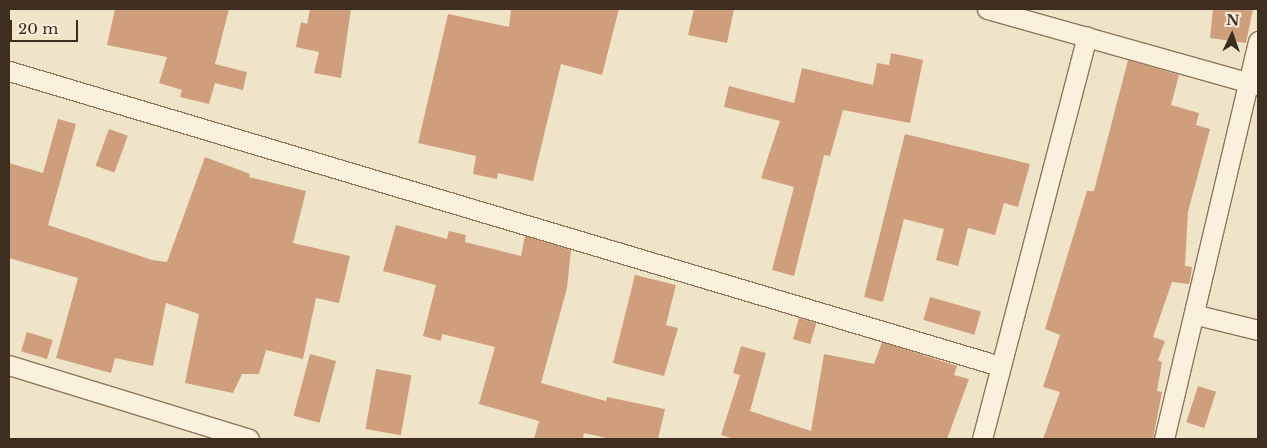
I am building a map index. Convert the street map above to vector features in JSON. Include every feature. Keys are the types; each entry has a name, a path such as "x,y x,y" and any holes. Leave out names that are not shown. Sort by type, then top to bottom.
{"street":[{"path":"987,9 1254,84"},
{"path":"982,439 1087,36"},
{"path":"1164,439 1254,84 1258,41"},
{"path":"9,71 1000,366"},
{"path":"1196,315 1258,330"},
{"path":"9,365 249,439"}],"building":[{"path":"115,9 229,9 215,64 247,72 243,90 215,83 209,104 180,97 182,90 159,83 167,57 107,45"},
{"path":"310,9 351,9 341,78 314,73 319,52 296,47 301,22 307,24"},
{"path":"511,9 619,9 602,75 561,64 533,181 498,173 497,179 473,174 476,156 418,143 448,14 509,27"},
{"path":"694,9 734,9 727,43 688,35"},
{"path":"1213,9 1253,9 1246,43 1210,38"},
{"path":"891,53 923,60 910,123 843,110 830,156 824,155 794,276 772,270 794,187 761,178 780,121 724,107 729,86 794,103 802,68 873,85 877,63 889,65"},
{"path":"1128,60 1179,75 1171,105 1199,113 1196,125 1210,129 1188,212 1185,266 1192,267 1189,284 1172,282 1153,337 1165,341 1158,360 1162,362 1157,391 1162,392 1153,439 1043,439 1060,392 1043,387 1060,335 1045,329 1087,191 1094,191"},
{"path":"58,119 76,124 48,225 152,260 167,262 205,157 250,174 249,177 306,191 293,243 350,256 339,303 316,298 303,359 266,350 259,374 242,374 233,393 185,383 199,314 166,303 153,366 115,358 111,373 56,358 78,278 9,258 9,163 43,173"},
{"path":"109,129 128,136 114,172 96,166"},
{"path":"905,134 1030,164 1018,207 1004,203 995,235 968,228 958,266 936,260 944,229 904,219 883,302 864,297"},
{"path":"396,225 447,239 449,231 466,235 465,242 521,256 525,236 571,250 567,288 541,383 606,401 607,397 665,409 658,439 611,439 584,433 583,439 534,439 539,421 479,404 495,347 442,334 441,341 423,336 436,285 383,271"},
{"path":"635,275 676,285 666,325 678,328 664,376 613,363"},
{"path":"930,297 981,312 974,335 923,320"},
{"path":"799,318 816,323 810,344 793,339"},
{"path":"27,332 53,340 47,359 21,351"},
{"path":"882,342 957,366 954,375 969,379 947,439 734,439 721,435 740,375 733,373 741,346 766,353 750,411 811,431 824,354 874,364"},
{"path":"310,354 336,361 320,423 293,416"},
{"path":"376,369 411,375 401,435 365,429"},
{"path":"1198,386 1216,392 1204,428 1186,422"}]}
